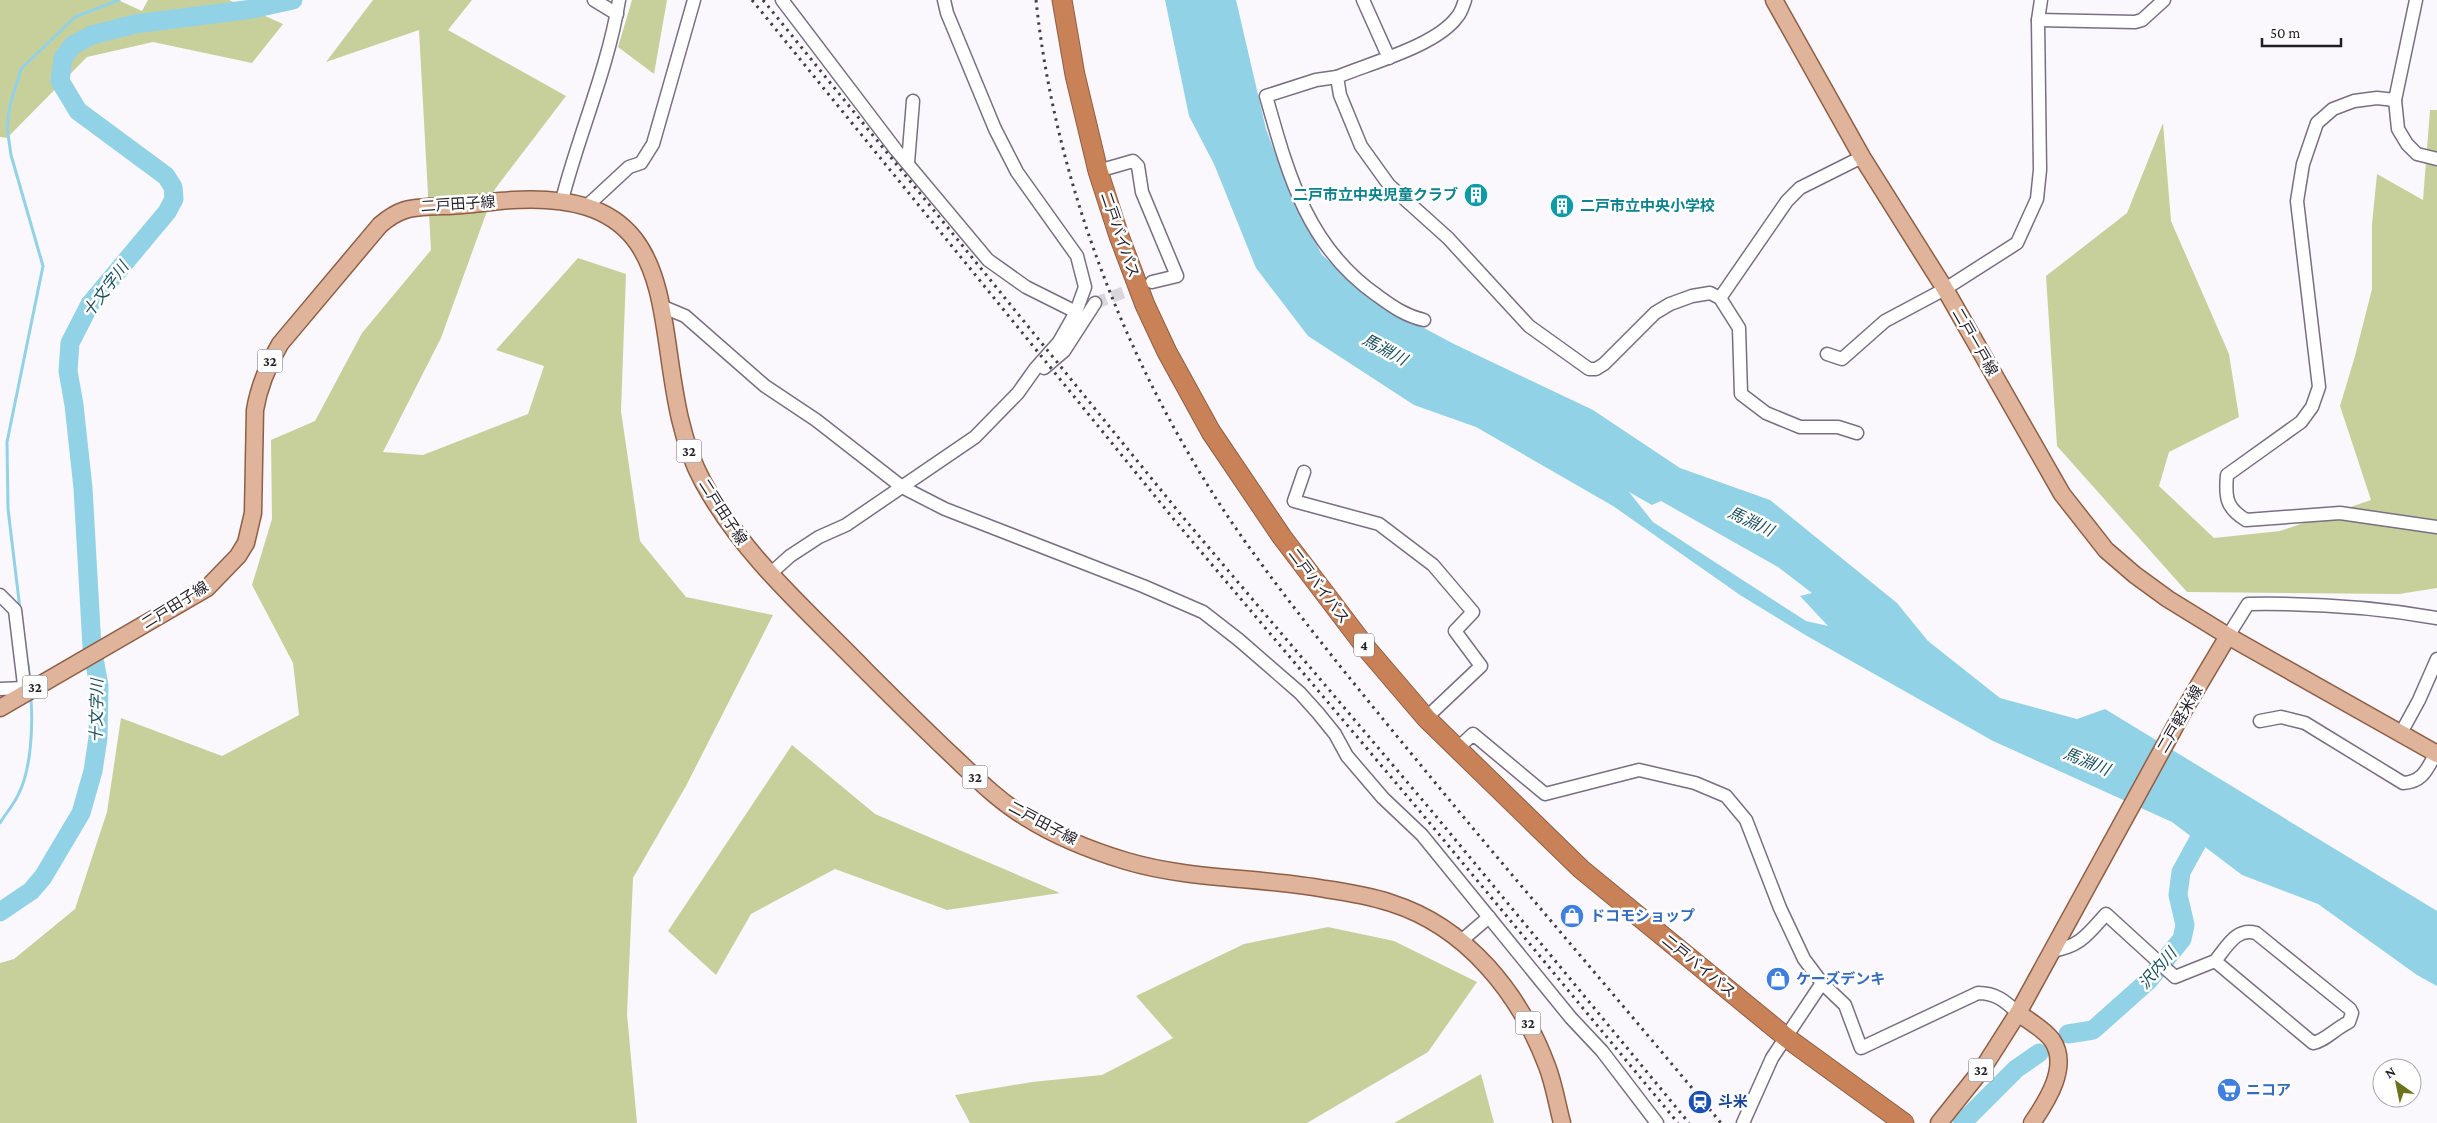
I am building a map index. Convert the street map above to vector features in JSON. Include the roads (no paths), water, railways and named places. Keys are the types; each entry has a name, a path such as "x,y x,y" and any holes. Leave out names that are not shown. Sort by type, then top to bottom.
{"highway":[{"name":"二戸バイパス","path":"1062,0 1075,75 1098,171 1118,236 1145,305 1167,352 1211,432 1287,544 1367,649 1426,718 1581,869 1787,1038 1904,1123"}],"main road":[{"name":"二戸一戸線","path":"1774,0 1862,157 1945,289 2062,494 2106,550 2135,575 2168,599 2228,636"},
{"name":"二戸田子線","path":"0,708 25,691 70,668 207,588 238,556 251,530 255,410 257,394 269,363 280,344 380,225 393,214 417,206 441,206 507,200 562,200 588,205 616,221 636,240 648,260 661,306 672,376 690,453 700,478 724,519 750,553 910,717 1001,800 1029,819 1091,848 1127,861 1164,870 1323,888 1391,903 1429,920 1461,941 1484,963 1511,995 1533,1032 1549,1071 1562,1123"},
{"name":"二戸軽米線","path":"2018,1013 2184,710 2228,636"},
{"path":"2228,636 2436,753"},
{"path":"2018,1013 2051,1039 2057,1050 2059,1071 2032,1123"},
{"name":"32","path":"1939,1123 1983,1068 2018,1013"}],"street":[{"path":"594,0 617,14"},
{"path":"562,200 574,154 604,69 619,0"},
{"path":"588,205 629,167 641,163 653,144 694,0"},
{"path":"782,0 908,164 988,260 1026,286 1076,312"},
{"path":"944,0 954,30 999,138 1017,172 1077,256 1085,287 1076,312 1059,342 1035,369 1028,381"},
{"path":"1363,0 1388,58"},
{"path":"1424,320 1408,317 1366,288 1332,254 1310,223 1283,157 1266,96 1316,80 1337,77 1388,58 1442,30 1457,18 1465,0"},
{"path":"1826,354 1842,360 1885,321 1945,289 2017,243 2037,200 2040,170 2038,20 2041,0"},
{"path":"2038,20 2134,22 2142,20 2164,0"},
{"path":"2416,0 2395,100 2398,129 2416,154 2437,159"},
{"path":"1337,77 1340,95 1361,146 1371,163 1389,185 1448,238 1530,326 1589,369 1596,369 1604,364 1655,313 1670,304 1692,296 1710,293 1720,298 1739,328 1741,394 1766,413 1800,428 1838,427 1857,433"},
{"path":"2395,100 2376,98 2354,101 2333,109 2317,122 2303,164 2297,200 2319,387 2312,407 2301,422 2227,474 2225,494 2234,513 2246,520 2340,514 2437,527"},
{"path":"908,164 913,101"},
{"path":"1720,298 1800,188 1862,157"},
{"path":"1098,171 1133,161 1138,166 1142,192 1177,276 1152,282"},
{"path":"770,574 790,556 819,537 846,525 975,437 1028,381 1064,351 1095,303"},
{"path":"661,306 690,320 765,386 816,420 902,487 945,509 1143,586 1203,612 1300,693 1335,734 1353,763 1384,798 1422,835 1571,1018 1602,1051 1656,1123"},
{"path":"1304,472 1294,500 1380,524 1433,565 1473,612 1455,631 1481,666 1426,718"},
{"path":"0,595 16,610 25,691 0,689"},
{"path":"2228,636 2248,604 2315,603 2392,610 2437,618"},
{"path":"2401,733 2419,700 2437,659"},
{"path":"2260,721 2281,717 2305,723 2403,783 2411,783 2424,776 2436,753"},
{"path":"1458,748 1473,734 1545,794 1639,770 1695,783 1726,796 1746,820 1780,908 1804,959 1822,983 1845,1005 1861,1048 1978,993 1988,993 2002,998 2018,1013"},
{"path":"2052,951 2067,949 2081,941 2106,914 2175,977 2215,961 2240,932 2246,930 2256,933 2350,1008 2352,1013 2349,1022 2332,1031 2323,1041 2313,1043 2215,961"},
{"path":"1461,941 1490,917"},
{"path":"1743,1123 1772,1058 1822,983"}],"water":[{"name":"馬淵川","path":"1165,0 1236,0 1266,129 1291,196 1322,255 1379,304 1454,344 1593,410 1680,468 1770,500 1897,603 1928,641 2000,698 2077,719 2105,709 2437,911 2437,986 2417,975 2318,904 2242,875 2172,822 1993,741 1807,636 1740,595 1613,506 1476,427 1414,405 1308,336 1256,268 1214,164 1189,116","holes":["1629,492 1652,505 1661,501 1778,567 1812,593 1800,596 1828,626 1806,621 1653,522"]}],"waterway":[{"path":"20,609 8,509 7,442 43,266 11,155 7,127 10,105 21,69 75,17 119,0"},
{"name":"十文字川","path":"0,912 31,891 43,877 81,813 93,771 98,738 99,686 92,647 83,488 74,405 68,371 70,343 90,304 167,212 174,199 173,187 166,176 78,111 60,81 63,58 73,45 92,35 135,24 252,9 293,0"},
{"path":"28,664 30,681"},
{"path":"0,823 17,797 26,772 29,760 32,723 31,700"},
{"name":"沢内川","path":"2068,1034 2093,1030 2148,981 2182,939 2185,925 2178,895 2181,872 2210,819"},
{"name":"沢内川","path":"1962,1123 2016,1069 2039,1053"}],"tunnel":[{"path":"1095,303 1144,285"}],"railway":[{"path":"752,0 1176,522 1423,815 1678,1123"},
{"path":"763,0 1182,516 1430,809 1689,1123"},
{"path":"1036,0 1046,71 1061,143 1106,283 1135,351 1168,417 1204,480 1265,569 1352,681 1721,1123"}],"place":[{"name":"二戸市立中央児童クラブ","path":"1476,195"},
{"name":"二戸市立中央小学校","path":"1562,206"},
{"name":"ドコモショップ","path":"1572,916"},
{"name":"ケーズデンキ","path":"1778,979"},
{"name":"ニコア","path":"2229,1090"},
{"name":"斗米","path":"1700,1102"}]}
